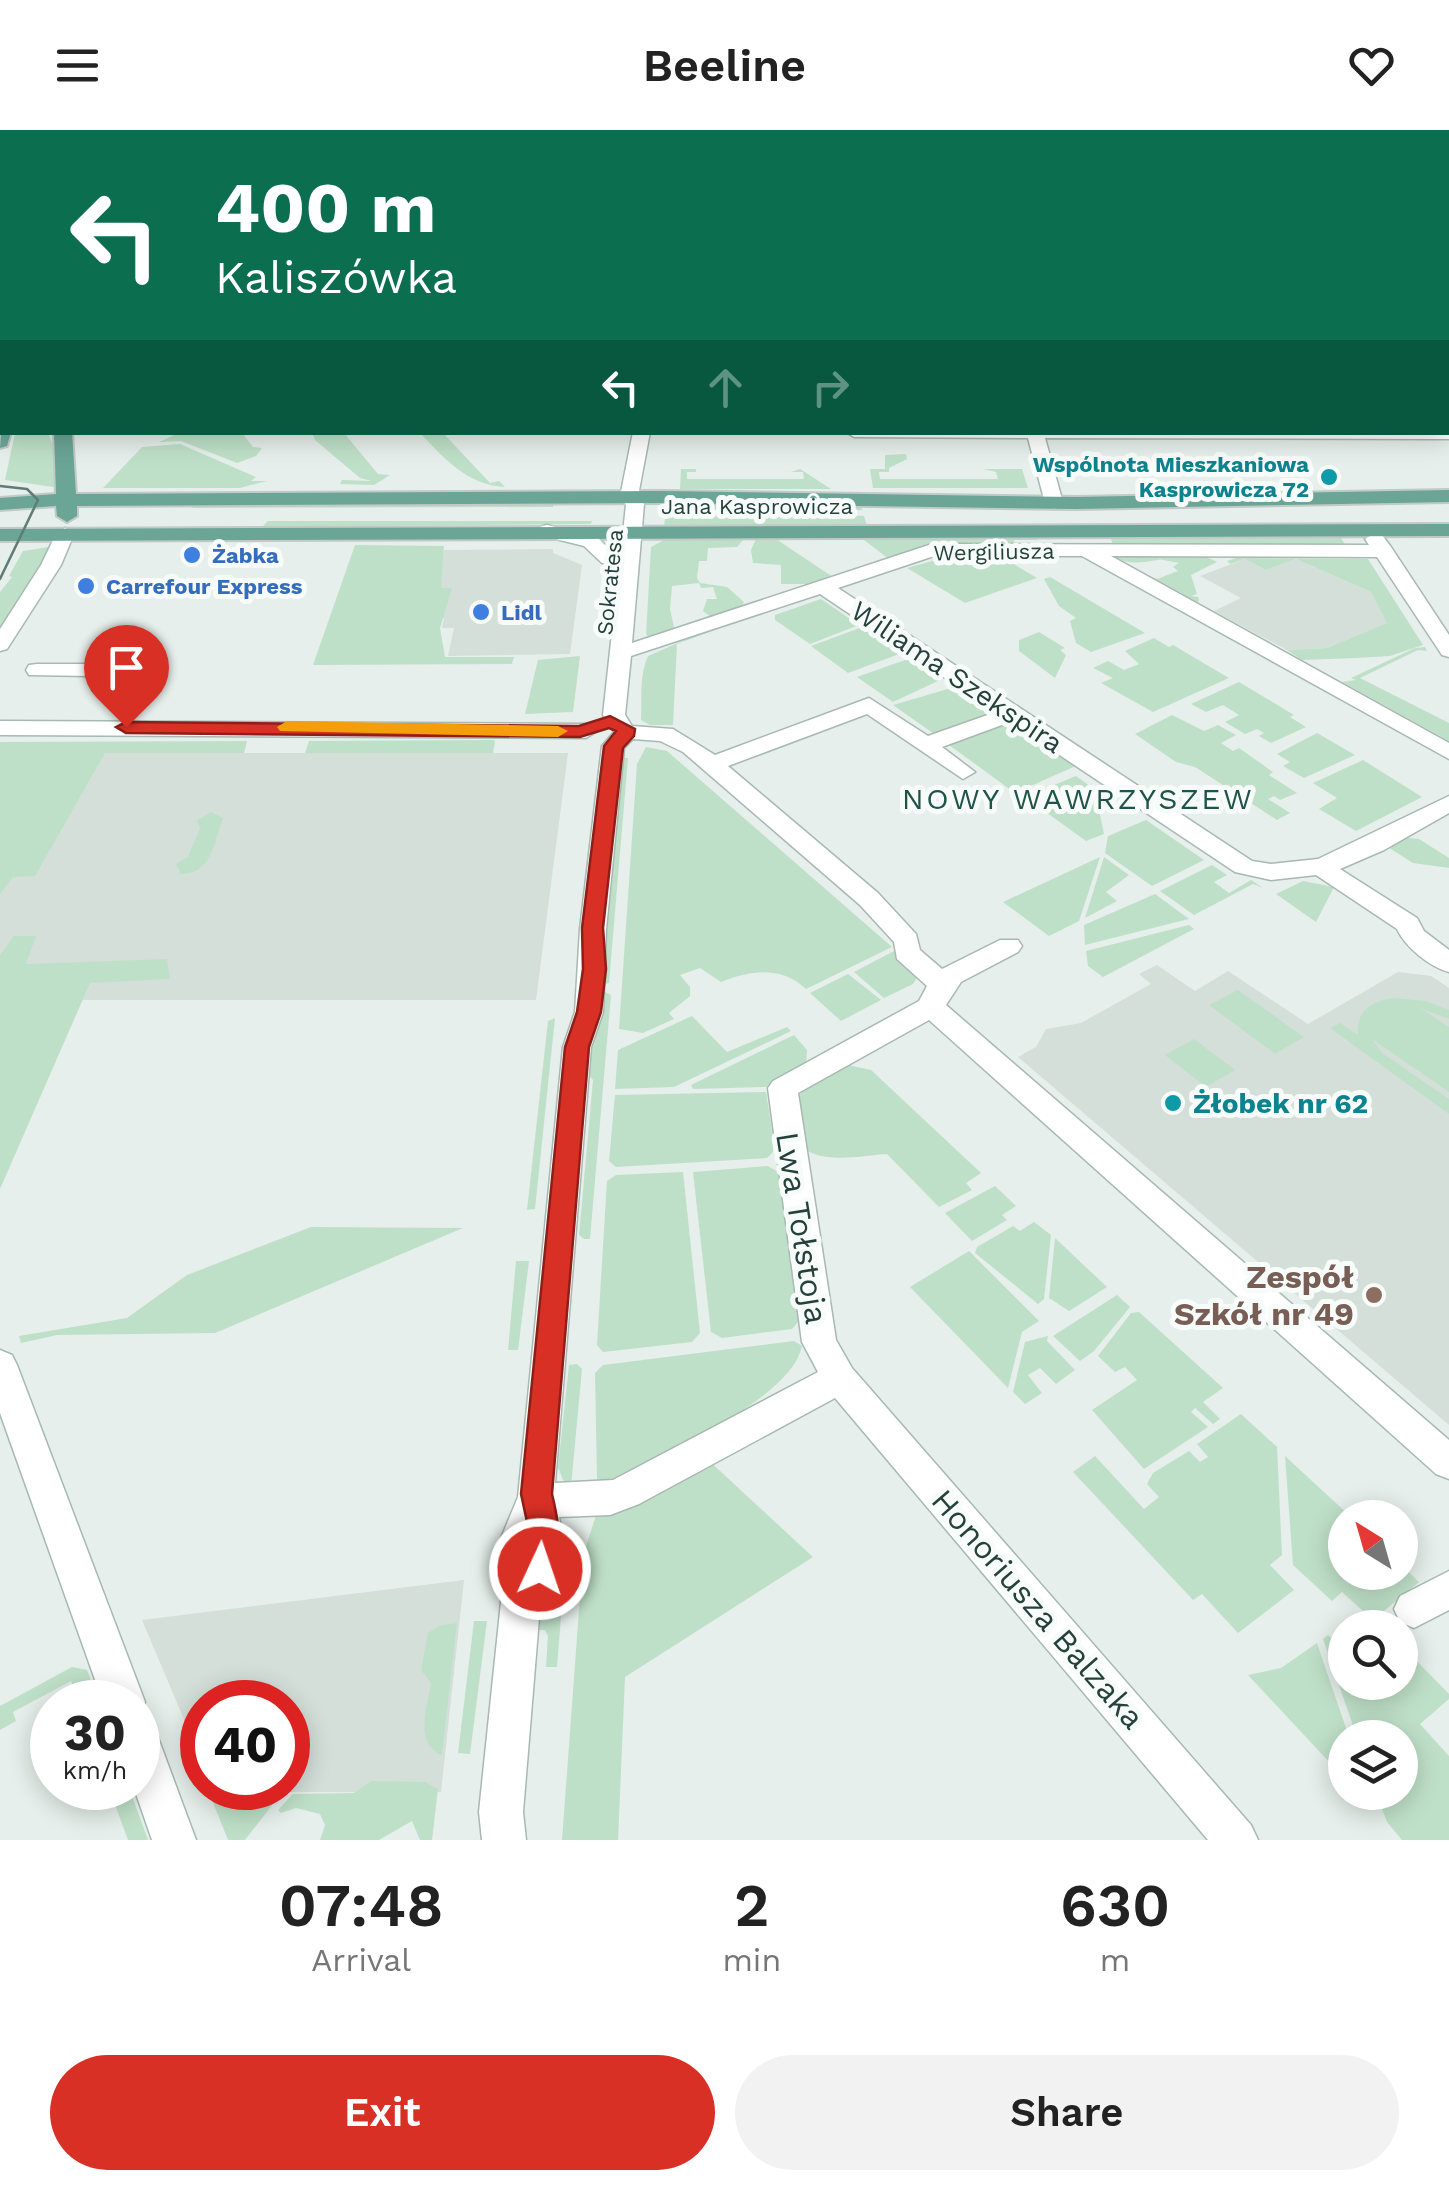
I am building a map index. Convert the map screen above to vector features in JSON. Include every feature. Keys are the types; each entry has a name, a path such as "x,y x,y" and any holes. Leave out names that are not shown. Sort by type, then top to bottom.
{"main road":[{"path":"63,435 69,500 65,534"},
{"name":"Jana Kasprowicza","path":"0,504 69,500 629,498 1054,503 1449,496"},
{"path":"1288,500 1305,515 1296,530"},
{"path":"878,503 868,510 870,520 881,530"},
{"path":"1054,503 1063,530"},
{"name":"Jana Kasprowicza","path":"0,535 1449,530"}],"street":[{"name":"Sokratesa","path":"499,1831 521,1602 540,1569 545,1531 536,1501 577,1047 589,1012 594,969 592,928 603,824 609,559 635,504 629,498 641,435"},
{"path":"1036,435 1054,503"},
{"path":"1369,530 1449,651"},
{"path":"545,531 591,542 609,559"},
{"name":"Sokratesa","path":"606,732 614,715 621,651 623,531"},
{"path":"51,565 89,542 137,532"},
{"path":"0,645 51,565 65,534"},
{"name":"Wergiliusza","path":"621,651 641,648 932,550 1088,551 1116,558"},
{"path":"1116,558 1384,551"},
{"path":"1116,558 1449,752"},
{"name":"Wiliama Szekspira","path":"820,586 1244,868 1270,876 1323,868"},
{"path":"37,670 89,670"},
{"path":"713,764 869,705 963,772"},
{"path":"925,745 1011,714"},
{"path":"0,728 606,732 672,736 713,764 869,899 904,936 907,953 936,995 1449,1463"},
{"path":"1449,803 1323,868 1408,924 1413,936 1449,962"},
{"name":"Lwa Tołstoja","path":"840,1378 825,1356 816,1330 783,1088 936,995 954,971 1009,946"},
{"path":"0,1365 116,1680"},
{"path":"536,1501 610,1498 626,1492 840,1378"},
{"name":"Honoriusza Balzaka","path":"840,1378 1236,1840"},
{"path":"1414,1609 1449,1589"},
{"path":"160,1801 174,1840"}],"shaded area":[{"path":"553,549 553,553 582,565 570,654 448,656 454,628 442,628 444,618 437,618 444,550"},
{"path":"1245,559 1266,570 1296,559 1371,592 1388,623 1327,648 1287,650 1214,611 1241,598 1200,576"},
{"path":"0,753 568,753 536,1000 0,1000"},
{"name":"Zespół Szkół nr 49","path":"1157,965 1195,991 1228,971 1308,1024 1398,972 1431,976 1449,988 1449,1425 1018,1057 1036,1047 1046,1029 1081,1023 1151,984 1139,974"},
{"path":"464,1580 441,1792 310,1792 310,1680 180,1680 180,1710 142,1620"}],"green space":[{"path":"15,435 49,435 57,455 60,488 5,480"},
{"path":"174,435 244,435 253,447 262,448 256,456 237,463 181,441 159,442"},
{"path":"313,435 346,435 378,474 390,475 374,485 340,484 342,480 372,481 360,478"},
{"path":"422,435 445,435 490,483 499,481 505,487 491,485 468,476"},
{"path":"180,444 256,477 251,481 267,481 240,488 103,488 142,447"},
{"path":"906,454 907,459 889,468 889,472 879,472 880,479 998,479 996,472 983,469 1022,469 1028,488 873,488 870,469 885,469 885,455"},
{"path":"681,469 696,469 687,472 687,479 804,479 803,472 791,472 800,469 831,489 680,489"},
{"path":"667,501 859,506 863,510 845,511 845,515 864,516 867,526 664,527"},
{"path":"553,503 553,507 194,508 181,504"},
{"path":"268,521 592,521 262,527"},
{"path":"773,537 833,577 810,584 781,584 781,565 753,563 751,550 756,539"},
{"path":"860,537 1038,540 1014,540 1014,548 889,559"},
{"path":"1341,538 1346,546 1114,548 1111,539"},
{"path":"666,539 744,539 737,547 708,548 707,561 699,561 697,578 700,583 727,587 744,602 741,608 711,617 703,611 707,599 717,599 713,587 701,588 699,583 672,586 670,609 675,632 651,640 646,634 651,547"},
{"path":"355,545 444,546 441,588 452,588 440,628 445,657 514,657 512,664 313,665"},
{"path":"49,547 0,628 0,592 12,577 9,576 23,551"},
{"path":"1201,554 1217,562 1191,575 1197,594 1191,596 1199,601 1190,605 1177,598 1183,594 1149,576 1157,579 1178,571 1173,567 1179,563 1160,559 1131,562 1116,558"},
{"path":"1236,558 1368,559 1423,645 1390,656 1302,660 1287,650 1327,648 1387,623 1371,592 1296,559 1266,570 1245,559 1230,564 1227,561"},
{"path":"936,560 1016,560 1012,563 1037,578 965,603 907,568"},
{"path":"1050,577 1145,633 1091,652 1076,643 1070,621 1076,618 1059,606 1044,579"},
{"path":"821,599 859,625 810,644 775,620 775,615"},
{"path":"862,627 902,653 848,673 811,646"},
{"path":"703,632 709,632 677,644 673,725 650,725 641,720 642,679 648,656"},
{"path":"1039,632 1065,648 1060,650 1066,655 1055,678 1019,651 1019,640"},
{"path":"1154,638 1229,678 1153,712 1101,683 1113,678 1093,668 1108,661 1124,670 1139,664 1125,651"},
{"path":"1425,647 1427,651 1418,650 1360,678 1449,723 1449,741 1342,682 1356,680 1351,678"},
{"path":"580,656 573,712 525,714 538,660"},
{"path":"908,659 940,680 893,702 857,677"},
{"path":"1239,682 1294,715 1290,717 1306,727 1271,743 1259,736 1264,733 1257,729 1245,734 1225,722 1239,715 1223,705 1206,712 1191,704"},
{"path":"951,688 991,715 937,736 893,705"},
{"path":"1172,715 1204,731 1218,725 1236,735 1221,743 1233,751 1239,748 1297,793 1280,800 1274,796 1268,799 1290,813 1277,820 1135,734"},
{"path":"1003,722 1029,741 1037,738 1078,765 1015,793 945,742"},
{"path":"1317,733 1355,755 1304,778 1283,766 1290,762 1277,754"},
{"path":"247,741 244,753 105,753 35,876 13,877 0,894 0,742"},
{"path":"309,741 495,741 493,753 305,753"},
{"path":"646,747 667,751 892,947 806,989 787,977 766,972 721,982 700,968 680,975 690,987 690,996 669,1013 674,1019 643,1033 619,1029 637,764"},
{"path":"618,758 628,758 609,983 599,985"},
{"path":"1363,760 1422,797 1356,831 1319,809 1337,798 1313,783"},
{"path":"1076,776 1095,790 1104,834 1086,841 1025,797"},
{"path":"211,812 223,818 210,855 199,869 181,874 176,864 188,857 200,828 197,820"},
{"path":"1146,820 1204,860 1152,886 1105,853 1108,836"},
{"path":"1403,837 1419,839 1449,858 1449,868 1413,863 1386,846"},
{"path":"1100,857 1079,921 1049,936 1003,902"},
{"path":"1104,857 1129,875 1106,892 1117,901 1085,918"},
{"path":"1212,865 1227,875 1214,882 1229,893 1251,880 1263,888 1253,884 1194,915 1160,891"},
{"path":"1303,881 1334,887 1316,922 1276,894"},
{"path":"1155,894 1189,919 1085,945 1084,925"},
{"path":"1189,925 1194,929 1103,977 1088,966 1086,951"},
{"path":"14,936 36,936 26,964 167,959 170,979 90,983 0,1189 0,955"},
{"path":"894,951 919,974 913,984 884,998 854,972"},
{"path":"848,974 881,1000 841,1021 810,993"},
{"path":"1238,990 1304,1037 1275,1054 1209,1005"},
{"path":"598,993 611,995 590,1239 584,1239 579,1235 593,1080 584,1070"},
{"path":"1395,998 1426,1001 1449,1010 1449,1019 1420,1008 1449,1027 1449,1092 1372,1039 1382,1053 1449,1099 1449,1114 1330,1028 1340,1023 1358,1035 1362,1013 1367,1008"},
{"path":"692,1016 727,1052 787,1027 791,1031 674,1087 615,1089 618,1050"},
{"path":"555,1018 535,1209 527,1210 548,1021"},
{"path":"794,1035 807,1050 806,1066 766,1087 693,1089 691,1085"},
{"path":"1194,1039 1235,1070 1206,1087 1165,1055"},
{"path":"843,1064 871,1070 981,1173 966,1183 972,1190 939,1207 887,1154 840,1158 807,1150 797,1133 795,1101 808,1084"},
{"path":"766,1092 775,1150 767,1158 616,1167 609,1161 615,1095"},
{"path":"768,1166 778,1172 799,1321 792,1329 722,1338 711,1332 693,1172"},
{"path":"683,1172 700,1333 692,1342 603,1352 597,1345 607,1181 616,1175"},
{"path":"995,1186 1016,1206 1002,1215 1007,1220 972,1241 945,1213"},
{"path":"1034,1222 1051,1235 1044,1299 1038,1304 975,1253 977,1247 1013,1226 1020,1231"},
{"path":"311,1227 463,1228 215,1333 57,1335 21,1343 19,1336 127,1318 187,1275"},
{"path":"1055,1238 1107,1287 1069,1311 1049,1298"},
{"path":"969,1251 1039,1321 1022,1332 1008,1388 910,1287"},
{"path":"516,1261 529,1261 518,1350 508,1350"},
{"path":"1117,1295 1130,1307 1094,1351 1080,1361 1053,1336"},
{"path":"1139,1312 1223,1388 1203,1402 1220,1419 1213,1424 1195,1408 1191,1412 1208,1427 1144,1469 1092,1410 1137,1380 1125,1367 1115,1372 1098,1356 1131,1313"},
{"path":"1048,1336 1047,1341 1075,1370 1056,1384 1040,1368 1028,1375 1042,1393 1025,1404 1013,1392 1025,1342"},
{"path":"794,1341 802,1346 793,1366 753,1404 622,1476 608,1482 597,1479 595,1373 603,1365"},
{"path":"577,1364 582,1369 571,1486 563,1480 558,1467 569,1365"},
{"path":"1241,1414 1277,1447 1282,1555 1270,1565 1294,1590 1238,1633 1202,1594 1193,1600 1073,1472 1095,1456 1144,1509 1159,1497 1147,1484 1153,1473 1189,1451 1200,1462 1208,1457 1197,1444"},
{"path":"1285,1456 1333,1500 1328,1500 1328,1590 1409,1590 1385,1610 1362,1610 1342,1592 1332,1601 1293,1565"},
{"path":"706,1458 813,1557 625,1677 618,1840 562,1840 583,1556 597,1512"},
{"path":"552,1554 566,1554 557,1667 546,1667 548,1636 545,1630 535,1630"},
{"path":"474,1621 487,1621 470,1754 458,1753"},
{"path":"457,1623 442,1755 433,1750 425,1734 431,1683 421,1670 428,1633 441,1625"},
{"path":"1317,1643 1328,1675 1328,1700 1336,1700 1343,1720 1328,1720 1328,1761 1248,1675 1281,1668"},
{"path":"1418,1662 1449,1694 1449,1699 1420,1724 1449,1756 1449,1840 1402,1840 1382,1810 1418,1810 1418,1720 1351,1720 1344,1700 1418,1700"},
{"path":"72,1667 87,1670 91,1680 48,1680"},
{"path":"30,1690 30,1703 13,1712 16,1721 0,1730 0,1706"},
{"path":"371,1781 425,1782 438,1789 432,1840 420,1840 412,1821 379,1840 320,1840 325,1825 320,1814 304,1810 310,1810 310,1794 354,1793"},
{"path":"117,1810 137,1810 148,1840 128,1840"},
{"path":"216,1810 268,1810 245,1840 228,1840"}],"tram line":[{"path":"0,486 27,489 38,500 0,579"}],"slow traffic":[{"path":"287,727 558,731"}],"place":[{"name":"Wspólnota Mieszkaniowa Kasprowicza 72","path":"1329,477"},
{"name":"Żabka","path":"192,555"},
{"name":"Carrefour Express","path":"86,586"},
{"name":"Lidl","path":"481,612"},
{"name":"Żłobek nr 62","path":"1173,1103"},
{"name":"Zespół Szkół nr 49","path":"1374,1295"}],"district":[{"name":"NOWY WAWRZYSZEW","path":"1078,798"}],"route":[{"path":"126,727 586,731 596,723 610,722 625,729 624,736 613,746 592,928 595,958 589,1012 577,1047 536,1494 545,1531 540,1569"}]}
